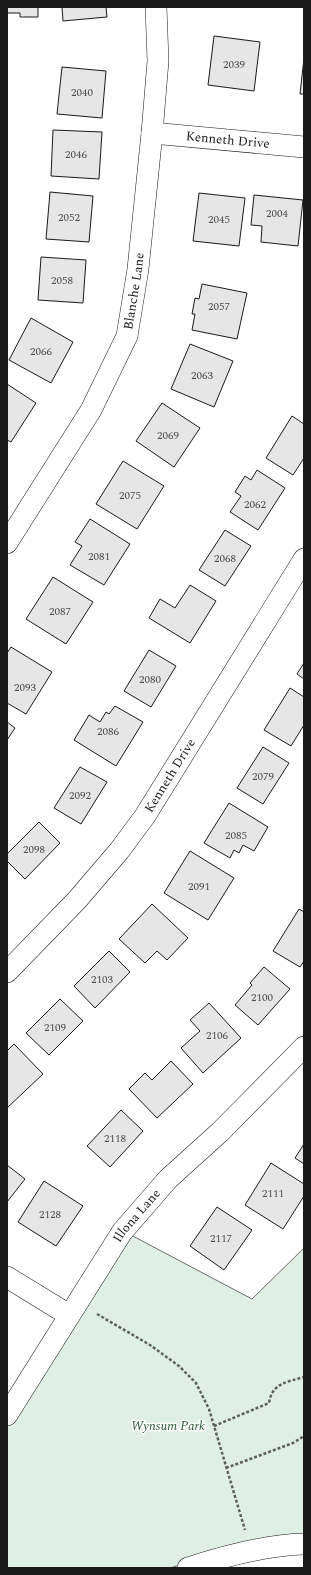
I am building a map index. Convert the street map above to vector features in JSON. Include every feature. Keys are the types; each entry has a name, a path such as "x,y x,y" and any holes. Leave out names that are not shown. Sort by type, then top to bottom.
{"street":[{"name":"Blanche Lane","path":"7,543 91,410 127,336 138,269 152,133 158,61 156,7"},
{"name":"Kenneth Drive","path":"152,133 304,147"},
{"name":"Kenneth Drive","path":"7,972 77,900 119,851 145,816 304,559"},
{"name":"Illona Lane","path":"7,1415 122,1232 168,1179 220,1132 304,1048"},
{"path":"7,1277 73,1308"},
{"path":"188,1568 220,1558 289,1545 304,1544"}],"path":[{"path":"73,1308 150,1345 179,1366 196,1383 209,1409 251,1552"},
{"path":"214,1426 269,1403 270,1394 279,1385 304,1377"},
{"path":"226,1468 293,1443 304,1436"}],"green space":[{"name":"Wynsum Park","path":"129,1234 252,1299 304,1248 304,1544 242,1546 170,1568 7,1568 7,1427"}],"building":[{"path":"7,7 38,7 38,17 20,17 20,13 7,13"},
{"path":"62,7 106,7 107,17 63,21"},
{"path":"214,36 260,42 254,91 208,85"},
{"path":"304,58 304,94 300,94"},
{"path":"62,67 106,71 102,118 57,114"},
{"path":"53,130 102,132 99,179 51,176"},
{"path":"50,192 93,196 89,242 46,239"},
{"path":"199,193 245,198 239,246 193,241"},
{"path":"254,195 303,200 298,246 261,242 262,226 251,225"},
{"path":"41,257 86,260 83,303 38,300"},
{"path":"202,284 247,293 237,339 192,330 195,314 192,314 195,298 199,299"},
{"path":"31,318 73,342 51,383 9,360"},
{"path":"190,344 233,361 214,407 171,389"},
{"path":"7,384 36,403 11,442 7,440"},
{"path":"162,403 200,428 174,467 136,441"},
{"path":"292,416 304,424 304,458 293,475 266,458"},
{"path":"123,461 164,486 137,529 96,504"},
{"path":"257,470 285,488 258,530 230,512 241,496 235,492 245,476 251,480"},
{"path":"90,519 130,544 104,585 70,565 82,546 75,542"},
{"path":"225,530 251,546 225,586 199,570"},
{"path":"53,577 93,602 66,644 26,619"},
{"path":"190,585 216,601 190,643 149,618 160,599 175,608"},
{"path":"11,647 52,672 26,714 7,703 7,653"},
{"path":"149,650 176,666 151,707 124,691"},
{"path":"304,663 304,679 297,674"},
{"path":"290,688 304,697 304,725 291,746 264,730"},
{"path":"115,706 143,722 116,766 74,740 89,715 100,722 106,712 109,714"},
{"path":"7,722 15,728 7,740"},
{"path":"263,747 289,763 263,804 237,788"},
{"path":"80,767 107,782 81,824 54,808"},
{"path":"229,803 268,827 254,851 243,845 239,853 234,850 230,858 204,843"},
{"path":"39,822 60,843 25,879 7,861 7,854"},
{"path":"190,851 234,878 208,920 164,893"},
{"path":"152,904 188,938 167,960 157,951 145,963 119,939"},
{"path":"299,909 304,912 304,961 300,967 273,951"},
{"path":"109,951 130,972 95,1008 74,986"},
{"path":"264,967 290,989 258,1025 235,1005 252,985 250,983"},
{"path":"60,999 83,1021 49,1055 26,1033"},
{"path":"209,1003 241,1038 203,1073 181,1048 200,1031 190,1020"},
{"path":"14,1044 43,1074 7,1108 7,1051"},
{"path":"171,1061 193,1084 157,1118 129,1089 145,1073 152,1080"},
{"path":"121,1110 143,1131 110,1167 87,1146"},
{"path":"304,1144 304,1164 295,1158"},
{"path":"271,1163 304,1184 304,1196 283,1229 245,1205"},
{"path":"7,1165 25,1179 7,1202"},
{"path":"44,1181 83,1206 56,1246 18,1222"},
{"path":"217,1207 252,1230 224,1270 190,1246"}]}
